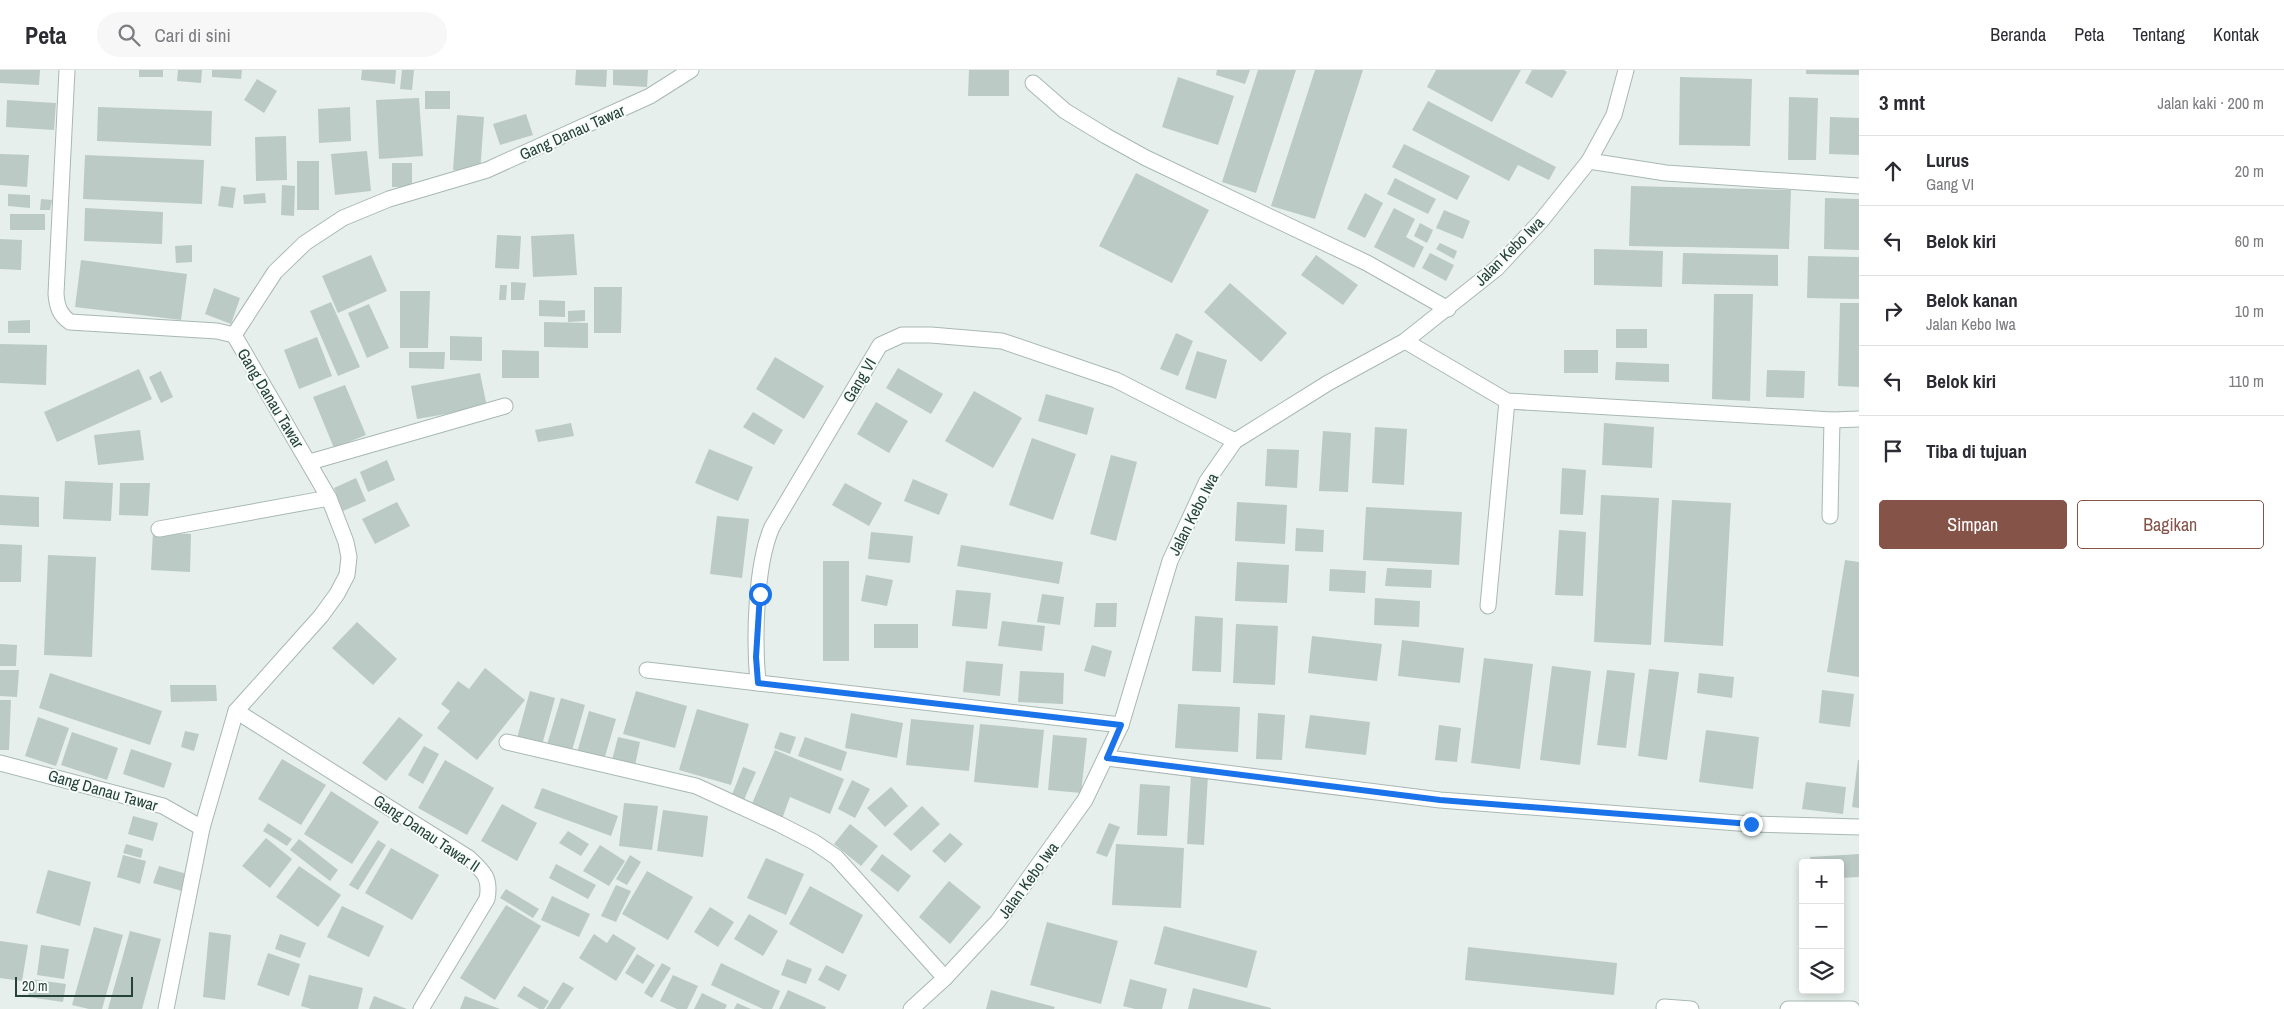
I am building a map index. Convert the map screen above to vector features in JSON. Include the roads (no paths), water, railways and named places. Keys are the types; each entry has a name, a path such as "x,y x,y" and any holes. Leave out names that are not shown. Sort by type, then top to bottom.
{"street":[{"path":"67,70 56,294 57,306 60,312 70,322 217,331 234,335"},
{"name":"Gang Danau Tawar","path":"166,1009 202,828 236,711 321,616 337,594 347,575 349,557 346,542 329,498 310,462 234,335 275,272 305,243 343,218 390,199 487,170 650,96 691,70"},
{"name":"Jalan Kebo Iwa","path":"911,1009 944,978 998,921 1085,800 1107,758 1121,725 1170,561 1207,481 1235,441 1328,383 1405,341 1448,309 1497,268 1541,221 1589,161 1614,114 1626,70"},
{"path":"1033,83 1065,111 1114,140 1367,263 1448,309"},
{"path":"1589,161 1666,172 1859,186"},
{"name":"Gang VI","path":"758,683 756,657 764,545 772,527 880,345 902,335 931,335 1002,341 1116,380 1235,441"},
{"path":"1405,341 1507,401 1832,420 1859,419"},
{"path":"1488,606 1507,401"},
{"path":"310,462 505,406"},
{"path":"1830,516 1832,420"},
{"path":"159,529 329,498"},
{"path":"647,670 1121,725"},
{"name":"Gang Danau Tawar II","path":"236,711 469,858 485,873 489,887 487,899 421,1009"},
{"path":"507,742 696,786 814,842 836,857 944,978"},
{"path":"1107,758 1440,800 1751,824 1859,827"},
{"name":"Gang Danau Tawar","path":"0,763 162,806 202,828"},
{"path":"1664,1007 1691,1009"},
{"path":"1788,1009 1852,1009"}]}
